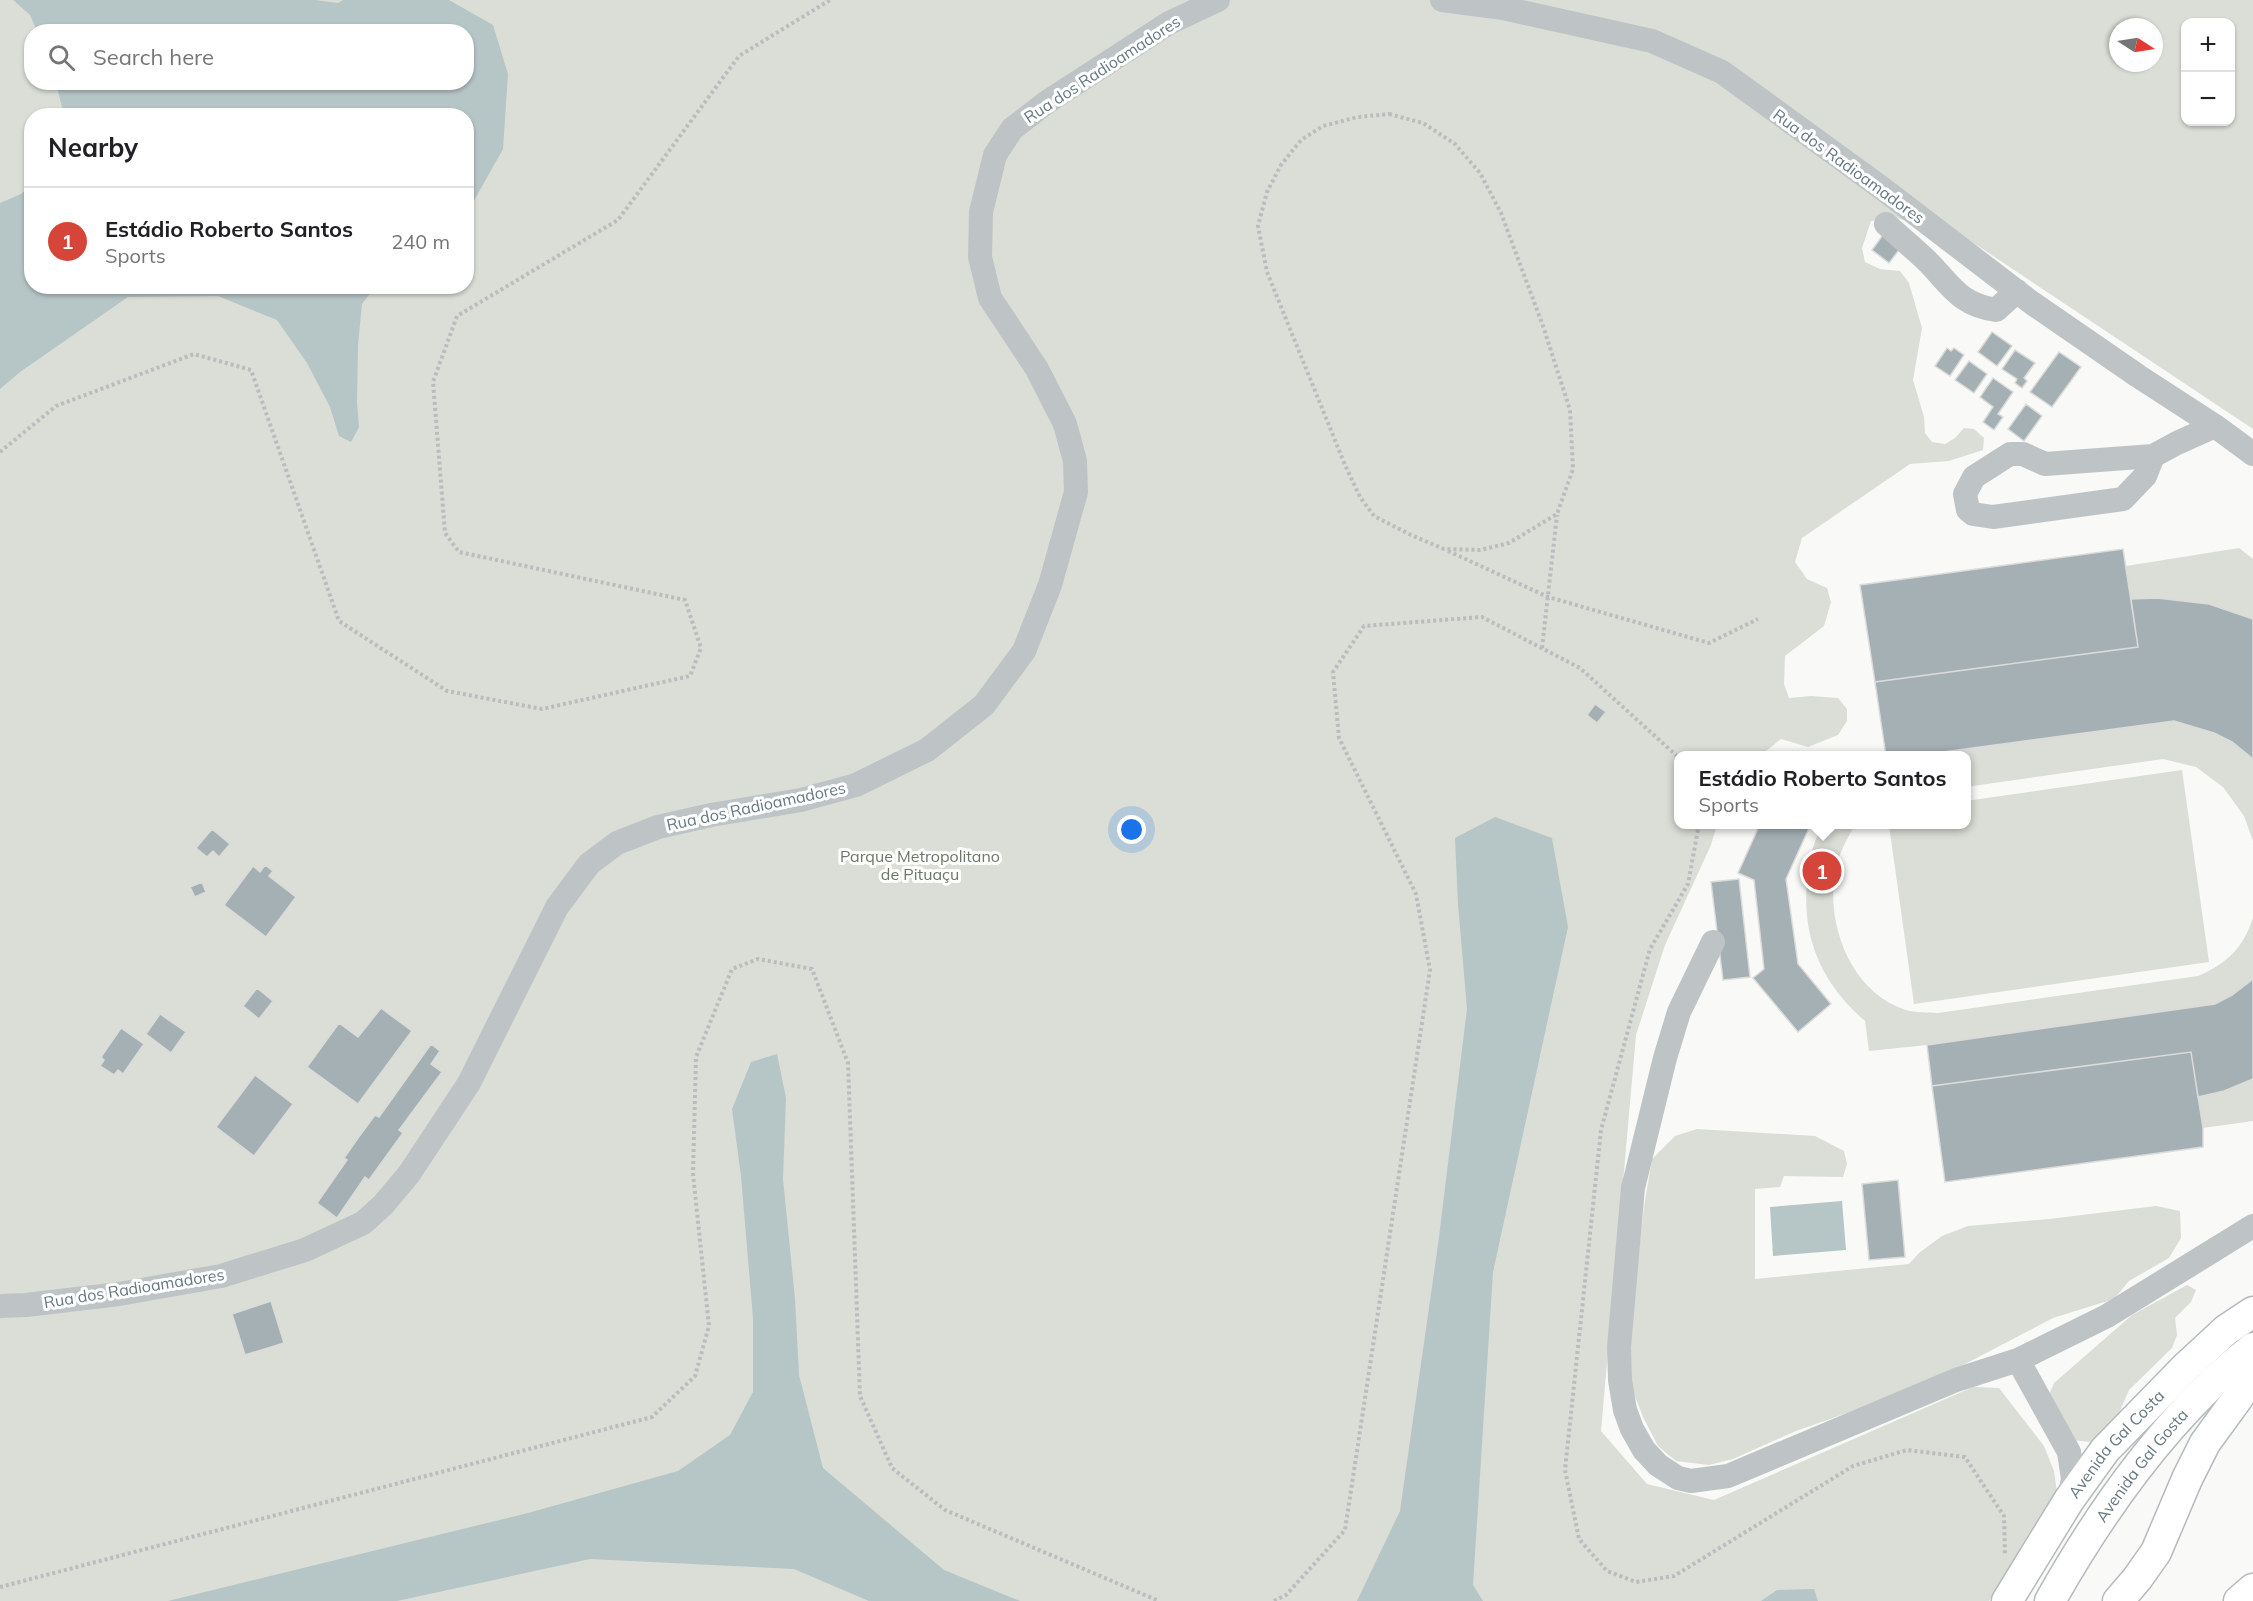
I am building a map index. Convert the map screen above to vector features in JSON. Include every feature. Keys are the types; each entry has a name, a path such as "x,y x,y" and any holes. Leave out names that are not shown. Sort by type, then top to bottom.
{"main road":[{"name":"Avenida Gal Costa","path":"2007,1601 2069,1500 2105,1450 2186,1367 2226,1330 2253,1312"},
{"name":"Avenida Gal Gosta","path":"2050,1601 2074,1558 2117,1494 2184,1410 2229,1366 2253,1348"},
{"path":"2118,1601 2156,1552 2205,1443 2253,1377"},
{"path":"2239,1601 2253,1589"}],"lane":[{"name":"Rua dos Radioamadores","path":"0,1306 119,1294 221,1276 304,1250 363,1222 383,1205 409,1174 469,1083 557,907 589,864 617,843 658,828 711,815 801,800 856,785 927,750 984,705 1024,651 1050,585 1076,492 1075,461 1065,424 1037,369 990,298 980,256 981,212 995,155 1012,129 1047,102 1169,23 1218,0"},
{"name":"Rua dos Radioamadores","path":"1442,0 1503,8 1652,40 1722,72 1883,189 2016,291 2253,454"},
{"path":"1886,224 1925,259 1955,293 1984,308 1996,310 2016,291"},
{"path":"2153,456 2145,477 2123,499 1993,517 1973,514 1968,510 1965,494 1974,477 2010,454 2023,454 2045,464 2153,456 2215,426"},
{"path":"1713,942 1679,1012 1665,1058 1633,1188 1618,1347 1625,1410 1632,1429 1644,1450 1658,1465 1678,1478 1691,1481 1728,1476 1956,1380 2018,1360 2107,1316 2253,1226"},
{"path":"2018,1360 2069,1452 2073,1479 2069,1500"},
{"path":"2069,1452 2089,1453 2105,1450"}],"path":[{"path":"0,452 56,406 194,354 251,370 339,621 447,691 542,709 690,676 701,648 686,600 459,552 445,533 433,382 458,316 618,220 740,56 830,0"},
{"path":"1542,648 1548,597 1557,514 1573,470 1570,410 1543,326 1501,213 1480,173 1455,144 1423,123 1389,114 1358,117 1323,126 1300,140 1281,165 1266,192 1258,226 1267,272 1345,465 1360,496 1374,516 1411,536 1548,597 1708,643 1758,619"},
{"path":"1444,549 1480,550 1509,543 1557,514"},
{"path":"1274,1601 1286,1595 1345,1530 1430,970 1416,894 1339,738 1333,672 1364,626 1482,617 1580,668 1674,753"},
{"path":"1698,829 1688,884 1650,949 1601,1130 1565,1470 1579,1539 1607,1571 1617,1575 1636,1582 1674,1576 1853,1466 1907,1450 1965,1457 2004,1516 2006,1554 2002,1564"},
{"path":"0,1587 652,1417 695,1376 709,1326 693,1174 696,1058 732,969 758,959 812,969 848,1063 860,1396 892,1468 945,1510 1159,1601"}],"green space":[{"name":"Parque Metropolitano de Pituaçu","path":"0,0 2253,0 2253,429 1939,220 1916,224 1894,217 1871,221 1862,248 1865,262 1880,269 1900,271 1909,283 1922,328 1913,380 1924,417 1925,433 1932,442 1945,444 1955,438 1964,428 1974,429 1984,438 1983,450 1949,461 1910,464 1802,538 1795,562 1807,579 1827,588 1831,602 1824,626 1785,656 1784,684 1789,698 1811,696 1838,698 1847,709 1847,721 1838,735 1808,747 1781,739 1766,751 1674,751 1674,829 1716,829 1711,845 1665,945 1636,1035 1601,1431 1647,1484 1714,1500 1973,1387 1999,1388 2044,1446 2054,1471 2057,1493 1989,1601 0,1601"},
{"path":"2239,548 2253,559 2253,841 2244,816 2223,787 2196,767 2163,759 1971,786 1971,751 1888,751 2004,566 2123,549 2126,566"},
{"path":"2182,770 2209,962 1914,1004 1890,829 1971,829 1971,800"},
{"path":"1822,829 1853,829 1842,851 1834,880 1835,920 1840,939 1848,958 1872,990 1888,1002 1910,1011 1938,1013 2198,976 2233,954 2245,938 2253,917 2253,1121 2203,1128 2203,1147 1945,1182 1927,1045 1869,1051 1865,1021 1836,989 1816,954 1810,936 1806,895 1811,854"},
{"path":"1697,1129 1815,1136 1844,1151 1847,1164 1843,1177 1784,1176 1780,1187 1755,1189 1755,1279 1909,1264 1919,1253 1942,1236 1968,1226 2156,1206 2180,1211 2181,1238 2169,1258 2129,1281 2114,1299 2053,1318 1923,1386 1796,1431 1733,1459 1709,1465 1676,1461 1658,1446 1643,1417 1631,1386 1627,1358 1644,1207 1652,1159 1675,1136"},
{"path":"2187,1285 2196,1290 2191,1302 2175,1318 2177,1335 2172,1348 2129,1390 2119,1413 2101,1437 2090,1442 2072,1440 2048,1397 2054,1383 2132,1315"}],"shaded area":[{"path":"13,0 315,0 338,3 343,0 449,0 493,25 508,74 503,149 474,201 474,108 62,108 58,90 474,90 474,24 34,24 30,15"},
{"path":"24,191 24,294 370,294 362,304 358,345 359,427 351,442 339,436 330,407 307,363 277,320 218,296 128,297 20,372 0,389 0,203"},
{"path":"1495,817 1552,838 1568,927 1493,1272 1473,1585 1483,1601 1357,1601 1400,1511 1438,1245 1467,1009 1455,838"},
{"path":"777,1054 786,1098 783,1179 795,1299 799,1375 823,1468 944,1570 1020,1601 869,1601 794,1569 590,1559 397,1601 168,1601 528,1513 678,1471 730,1435 753,1392 753,1318 741,1176 732,1109 751,1062"},
{"path":"1842,1201 1846,1250 1773,1256 1770,1207"},
{"path":"1814,1589 1818,1601 1761,1601 1777,1590"}],"building":[{"path":"1885,232 1902,246 1889,263 1872,250"},
{"path":"1992,332 2012,346 1997,366 1978,352"},
{"path":"1947,348 1951,351 1954,348 1964,355 1950,376 1935,366"},
{"path":"2015,350 2035,363 2024,378 2027,381 2022,388 2015,383 2017,379 2002,369"},
{"path":"2059,352 2081,367 2052,407 2030,392"},
{"path":"1969,361 1987,374 1974,393 1955,380"},
{"path":"1993,378 2013,392 1998,414 2003,417 1994,430 1983,422 1993,407 1980,397"},
{"path":"2026,404 2042,416 2024,441 2008,429"},
{"path":"2123,549 2138,647 1875,682 1860,585"},
{"path":"2157,598 2209,604 2253,619 2253,759 2232,742 2214,733 2174,721 1950,751 1885,751 1875,682 2138,647 2131,599"},
{"path":"1595,704 1606,712 1597,723 1587,715"},
{"path":"212,829 230,844 219,857 213,851 207,857 196,848"},
{"path":"1758,829 1809,829 1786,879 1798,964 1831,1004 1798,1032 1753,978 1764,969 1754,880 1738,873"},
{"path":"265,865 273,871 269,876 296,897 266,937 224,905 253,866 260,872"},
{"path":"1739,879 1750,977 1723,980 1711,882"},
{"path":"202,882 206,892 195,897 190,887"},
{"path":"2253,979 2253,1079 2224,1091 2198,1097 2191,1052 1932,1086 1927,1045 2215,1004 2232,995"},
{"path":"257,988 273,1001 259,1019 243,1006"},
{"path":"381,1008 412,1031 358,1104 307,1067 339,1023 358,1037"},
{"path":"160,1014 186,1032 171,1053 146,1034"},
{"path":"121,1028 144,1044 123,1074 118,1070 114,1075 100,1066 104,1060 101,1057"},
{"path":"431,1044 440,1051 431,1064 442,1072 399,1130 403,1133 369,1180 365,1177 337,1218 317,1203 347,1160 344,1158 358,1138 375,1115 379,1117"},
{"path":"2191,1052 2203,1128 2203,1147 1945,1182 1932,1086"},
{"path":"255,1075 293,1104 254,1156 216,1127"},
{"path":"1898,1180 1905,1257 1869,1260 1862,1184"},
{"path":"271,1301 284,1343 245,1355 232,1314"}],"place":[{"name":"Estádio Roberto Santos","path":"1822,871"}]}
